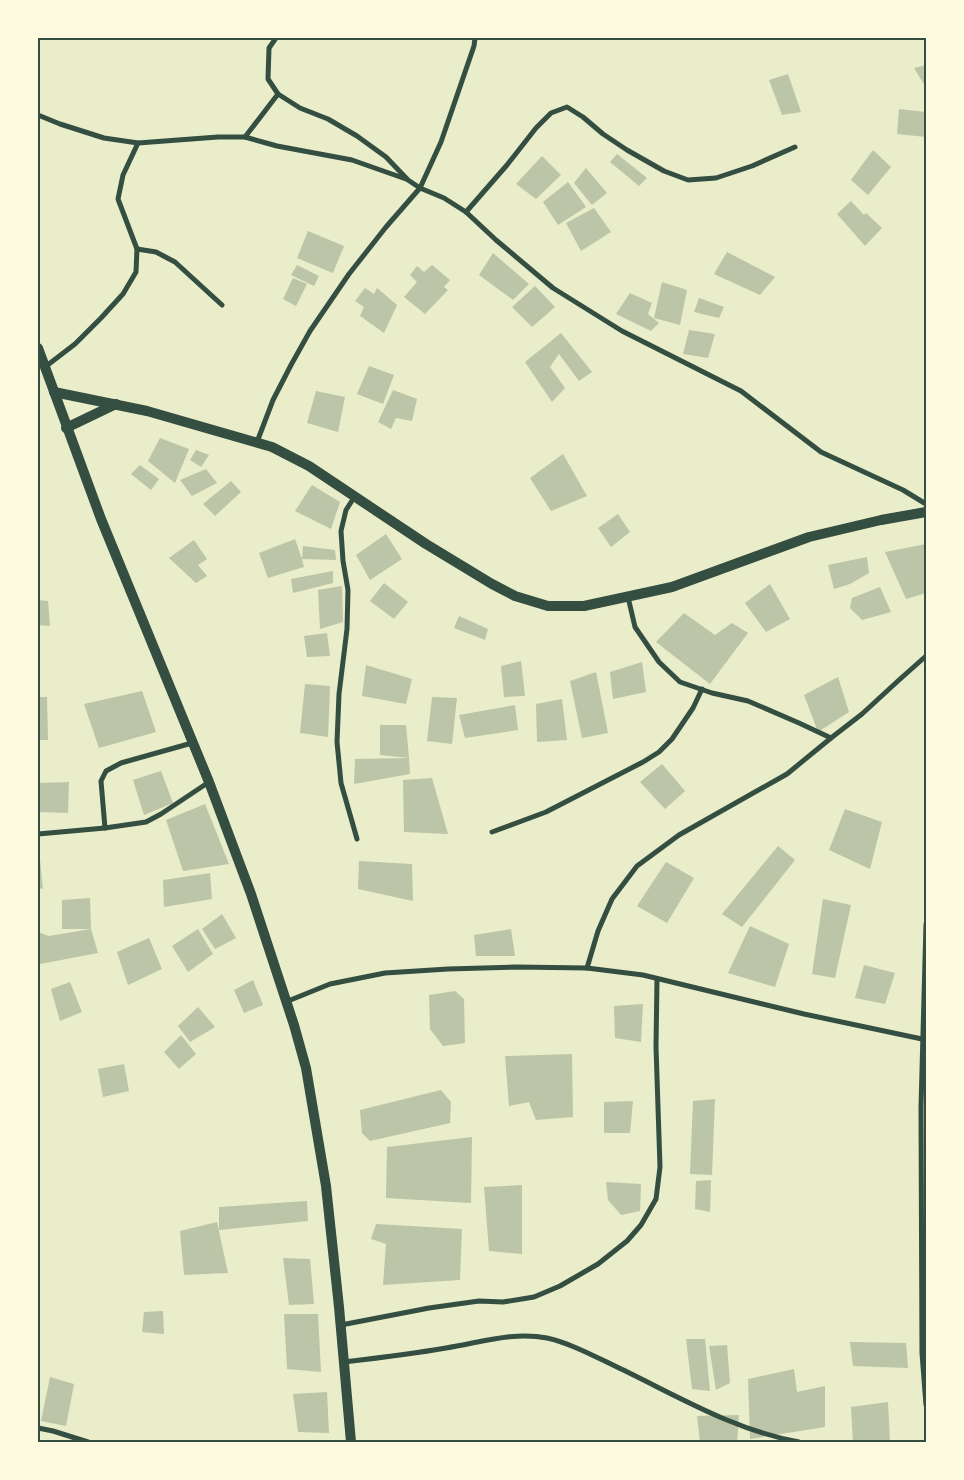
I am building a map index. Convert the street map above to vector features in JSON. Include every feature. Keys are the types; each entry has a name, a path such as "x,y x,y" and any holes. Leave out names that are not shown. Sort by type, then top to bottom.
{"main road":[{"path":"38,348 101,519 209,782 251,894 288,1001 306,1068 326,1186 351,1442"},
{"path":"54,392 116,404 272,447 309,466 426,544 492,584 515,596 548,606 584,606 672,587 809,537 881,520 926,512"},
{"path":"66,428 116,404"}],"street":[{"path":"276,38 269,48 268,79 278,94 300,108 328,119 357,136 386,157 408,180 420,188 444,198 466,212 496,240 554,288 622,331 741,390 821,452 903,490 926,504"},
{"path":"257,442 273,400 310,332 350,274 386,227 420,188 441,142 474,46 475,38"},
{"path":"245,137 278,94"},
{"path":"466,212 536,128 551,113 567,107 583,116 603,134 627,150 664,171 688,180 716,178 752,166 796,147"},
{"path":"38,115 104,138 138,143 218,136 245,137 276,146 352,160 408,180"},
{"path":"45,368 75,344 123,294 136,272 137,249 118,199 123,175 138,143"},
{"path":"137,249 156,252 175,262 222,305"},
{"path":"355,496 346,510 342,531 343,561 348,590 347,629 339,694 337,742 341,783 357,839"},
{"path":"628,596 635,627 659,662 680,682 748,702 831,738"},
{"path":"587,968 598,931 612,899 637,866 679,835 787,774 862,714 926,656"},
{"path":"492,832 546,812 658,752 672,740 693,708 702,689"},
{"path":"105,828 101,781 106,771 121,763 192,743"},
{"path":"38,834 146,822 209,782"},
{"path":"926,924 922,1039 925,1051 921,1107 922,1353 926,1405"},
{"path":"288,1001 330,984 385,973 516,967 587,968 643,975 804,1014 922,1039"},
{"path":"341,1325 429,1308 479,1301 503,1302 534,1296 560,1286 598,1264 627,1241 641,1225 656,1199 660,1167 656,1047 657,979"},
{"path":"344,1362 447,1348 518,1335 547,1338 587,1352 728,1421 756,1432 799,1442"},
{"path":"38,1428 88,1442"}],"building":[{"path":"926,65 926,85 925,86 914,68"},
{"path":"788,74 801,112 782,115 769,80"},
{"path":"899,109 926,112 926,137 897,134"},
{"path":"873,150 891,167 868,195 851,180"},
{"path":"617,154 647,178 639,186 610,162"},
{"path":"542,156 561,175 536,199 516,184"},
{"path":"586,168 607,193 592,205 574,183"},
{"path":"568,182 586,207 558,225 543,202"},
{"path":"851,201 864,215 866,213 882,228 865,246 837,214"},
{"path":"594,208 611,232 581,251 566,223"},
{"path":"308,231 344,246 333,273 297,258"},
{"path":"727,252 775,277 760,295 714,274"},
{"path":"493,253 529,284 513,300 479,275"},
{"path":"297,265 319,276 314,286 291,275"},
{"path":"432,265 450,280 444,287 448,290 425,314 404,297 417,282 410,275 417,266 424,272"},
{"path":"293,278 307,284 296,306 283,299"},
{"path":"662,282 687,290 680,325 654,318"},
{"path":"535,286 555,307 532,327 512,307"},
{"path":"365,288 374,294 377,288 397,305 384,333 360,316 364,307 355,301"},
{"path":"630,293 652,303 648,314 659,323 651,331 616,314"},
{"path":"699,298 724,307 719,318 694,312"},
{"path":"689,330 715,334 708,358 683,354"},
{"path":"561,333 592,372 579,381 559,354 550,367 565,388 552,402 525,362"},
{"path":"369,366 394,375 383,404 357,394"},
{"path":"393,390 417,399 412,421 396,418 391,429 378,422"},
{"path":"316,391 345,397 338,432 307,423"},
{"path":"160,438 189,449 175,483 148,461"},
{"path":"196,450 209,455 201,467 190,460"},
{"path":"563,454 587,496 551,511 530,478"},
{"path":"140,465 159,479 151,490 131,474"},
{"path":"206,469 217,483 192,496 180,480"},
{"path":"231,481 241,492 215,516 203,504"},
{"path":"312,485 340,502 331,529 295,511"},
{"path":"618,514 630,532 611,547 598,528"},
{"path":"386,534 402,559 370,580 356,555"},
{"path":"295,539 304,567 268,578 259,553"},
{"path":"194,540 207,559 198,565 207,576 196,583 169,558"},
{"path":"926,544 926,593 906,599 885,552"},
{"path":"303,546 335,550 336,560 302,559"},
{"path":"867,557 869,573 850,584 834,589 828,565"},
{"path":"333,571 333,583 293,593 291,579"},
{"path":"384,583 408,602 394,619 370,601"},
{"path":"770,584 790,619 766,632 745,603"},
{"path":"342,586 343,622 320,629 318,590"},
{"path":"880,587 891,612 862,620 850,608 852,598"},
{"path":"38,600 48,601 50,626 38,625"},
{"path":"684,613 715,635 732,623 748,633 710,684 656,642"},
{"path":"459,616 488,629 485,640 454,628"},
{"path":"327,633 330,656 307,657 304,636"},
{"path":"521,661 525,696 504,697 501,666"},
{"path":"642,662 646,692 613,699 610,672"},
{"path":"366,665 412,679 406,704 362,696"},
{"path":"596,672 608,733 582,738 570,681"},
{"path":"838,677 849,712 818,732 804,695"},
{"path":"305,684 330,686 328,737 300,733"},
{"path":"142,691 156,732 99,748 84,704"},
{"path":"38,697 47,697 48,740 38,740"},
{"path":"432,697 457,698 452,744 427,741"},
{"path":"562,699 567,740 537,742 536,704"},
{"path":"515,705 518,730 465,738 459,715"},
{"path":"380,725 406,725 409,758 380,755"},
{"path":"409,758 410,774 354,784 355,759"},
{"path":"662,764 685,791 665,809 640,782"},
{"path":"161,771 173,803 144,815 133,780"},
{"path":"432,778 448,834 404,832 403,780"},
{"path":"69,782 68,813 38,812 38,783"},
{"path":"205,804 229,864 183,871 166,820"},
{"path":"845,809 882,822 870,869 829,850"},
{"path":"778,846 795,860 742,927 722,914"},
{"path":"39,850 43,889 38,888"},
{"path":"359,861 412,864 413,901 358,889"},
{"path":"666,862 694,878 667,923 637,906"},
{"path":"210,873 212,899 164,907 163,880"},
{"path":"90,898 91,929 62,929 62,900"},
{"path":"823,899 851,905 835,978 812,974"},
{"path":"222,914 236,938 215,949 202,929"},
{"path":"750,926 789,944 775,987 728,973"},
{"path":"91,929 98,953 40,964 38,932 49,936"},
{"path":"198,929 213,954 188,972 172,946"},
{"path":"511,929 515,956 476,956 474,935"},
{"path":"149,938 162,969 128,985 117,952"},
{"path":"864,965 895,973 885,1004 855,998"},
{"path":"253,980 263,1005 244,1013 234,990"},
{"path":"70,982 82,1012 60,1021 51,989"},
{"path":"455,991 464,999 465,1043 443,1046 430,1029 429,995"},
{"path":"643,1004 641,1042 615,1038 614,1006"},
{"path":"198,1007 215,1027 190,1042 178,1026"},
{"path":"181,1035 196,1054 179,1069 164,1052"},
{"path":"572,1054 573,1117 536,1120 529,1102 509,1106 505,1056"},
{"path":"124,1064 129,1091 103,1097 98,1069"},
{"path":"441,1090 451,1102 450,1123 370,1141 362,1133 360,1110"},
{"path":"715,1099 712,1175 690,1174 693,1101"},
{"path":"633,1101 630,1133 604,1133 604,1102"},
{"path":"472,1137 471,1203 386,1198 387,1147"},
{"path":"711,1180 710,1212 695,1209 696,1181"},
{"path":"606,1182 641,1184 640,1211 621,1215 608,1200"},
{"path":"522,1185 522,1254 489,1251 484,1187"},
{"path":"307,1201 308,1221 219,1230 219,1207"},
{"path":"217,1222 228,1273 184,1275 180,1231"},
{"path":"376,1224 462,1229 460,1280 383,1285 386,1244 371,1239"},
{"path":"283,1258 310,1259 314,1304 289,1305"},
{"path":"163,1311 164,1334 142,1332 144,1312"},
{"path":"284,1314 318,1314 321,1372 287,1369"},
{"path":"686,1339 705,1339 710,1391 692,1389"},
{"path":"850,1342 906,1343 908,1368 853,1366"},
{"path":"727,1345 730,1383 716,1390 709,1346"},
{"path":"794,1369 797,1392 825,1386 825,1427 750,1439 748,1379"},
{"path":"50,1377 74,1384 66,1426 41,1421"},
{"path":"327,1392 329,1433 298,1432 293,1394"},
{"path":"888,1402 890,1442 853,1442 851,1407"},
{"path":"739,1415 737,1442 700,1442 697,1416"}]}
